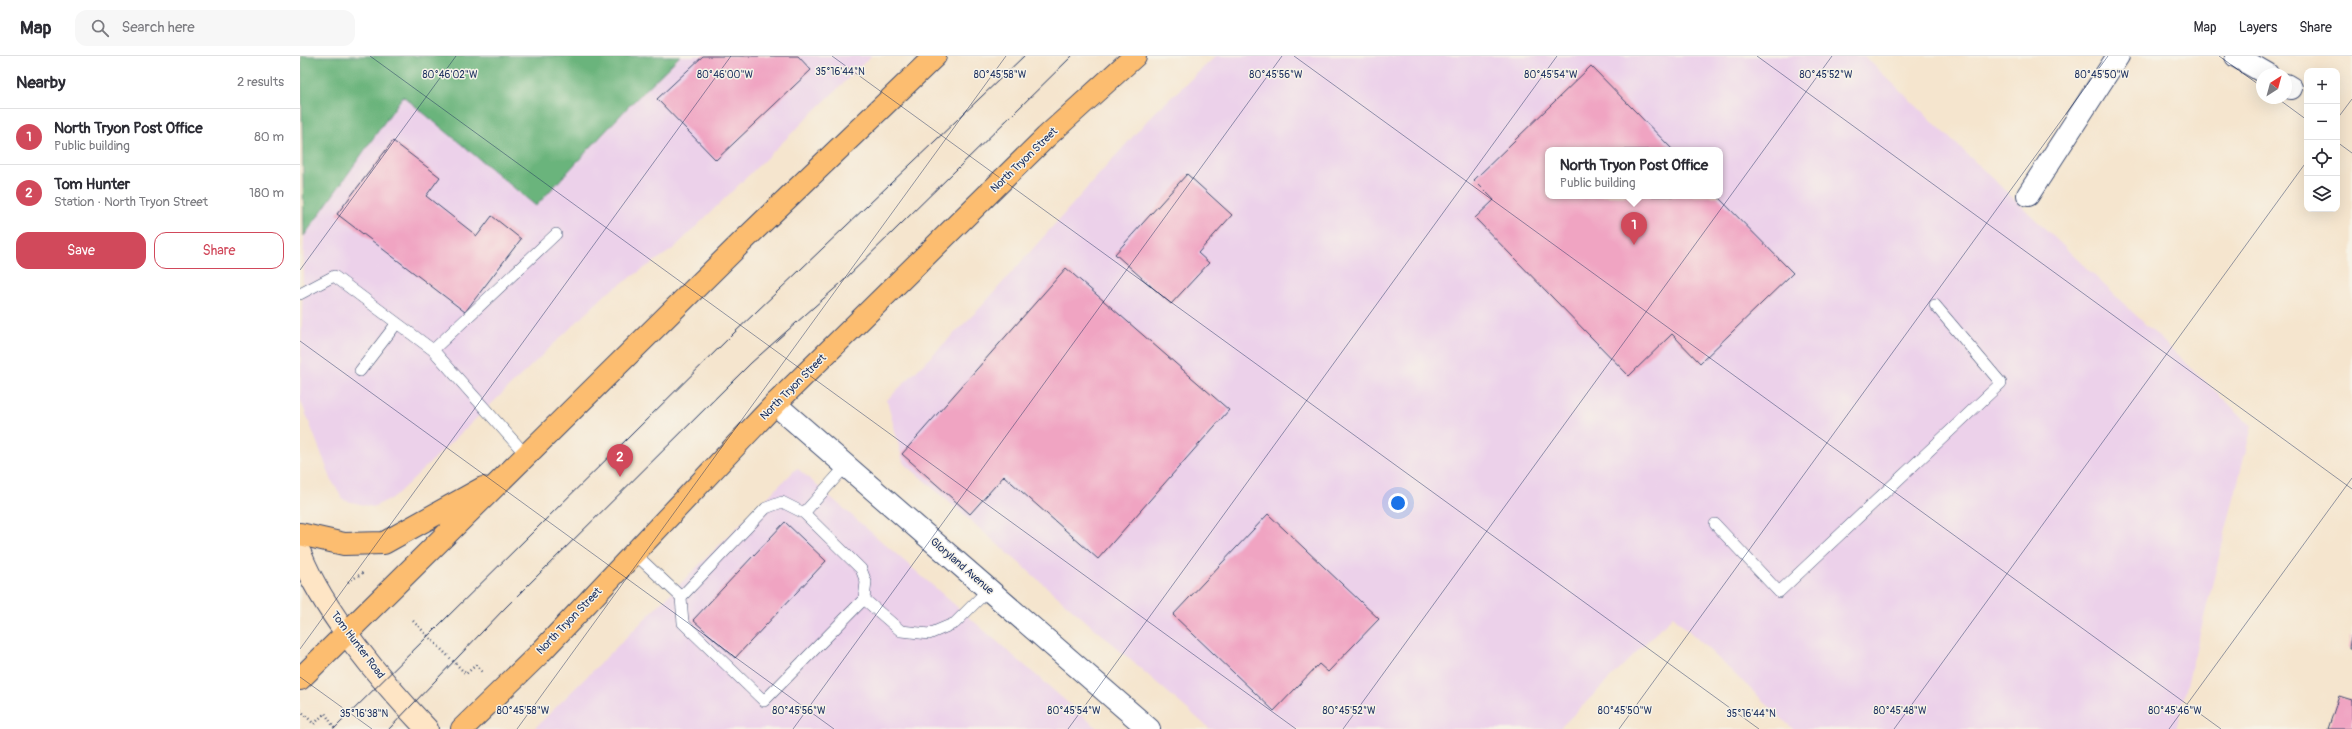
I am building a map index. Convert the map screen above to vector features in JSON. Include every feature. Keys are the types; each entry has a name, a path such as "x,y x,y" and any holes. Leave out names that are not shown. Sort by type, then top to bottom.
{"main road":[{"path":"300,679 526,455 935,56"},
{"name":"North Tryon Street","path":"462,729 538,655 776,404 1046,137 1135,56"},
{"path":"300,534 344,544 384,543 506,475"}],"street":[{"path":"2028,196 2118,56"},
{"path":"2236,56 2257,68"},
{"name":"Gloryland Avenue","path":"776,404 1147,728"},
{"name":"Tom Hunter Road","path":"300,553 309,576 346,632 408,709 427,729"}],"lane":[{"path":"433,350 556,234"},
{"path":"300,294 334,276 433,350 526,455"},
{"path":"1715,524 1779,592 2001,383 1935,305"},
{"path":"360,371 397,323"},
{"path":"804,513 846,466"},
{"path":"634,553 681,597 683,623 764,701 864,599 866,582 861,569 804,513 782,502 766,508 681,597"},
{"path":"864,599 901,631 929,634 955,623 989,589"}],"path":[{"path":"348,582 364,572"},
{"path":"413,621 466,674 476,665 486,676"},
{"path":"300,710 314,724 325,713 335,729"}],"shaded area":[{"path":"680,56 871,56 673,249 606,294 394,497 373,507 343,500 332,481 300,399 304,236 403,95 536,206 628,107"},
{"path":"1216,56 1864,56 2252,426 2176,729 1793,729 1673,616 1559,729 1210,729 903,462 887,400 981,307 1152,115"},
{"path":"797,468 1098,729 534,729"}],"green space":[{"path":"301,56 680,56 628,107 536,206 403,96 304,236"}],"building":[{"path":"703,56 798,56 811,70 716,160 657,99"},
{"path":"1591,66 1670,147 1545,147 1545,199 1720,199 1793,273 1700,363 1672,334 1629,376 1475,218 1494,200 1474,180"},
{"path":"393,141 440,177 426,196 477,236 492,216 521,239 465,312 337,214"},
{"path":"1187,174 1232,215 1198,253 1209,263 1171,304 1115,254"},
{"path":"1066,268 1229,410 1098,559 1004,476 970,514 902,454"},
{"path":"1268,514 1379,619 1328,672 1319,664 1274,711 1173,615"},
{"path":"785,522 826,561 735,658 693,620"},
{"path":"2351,636 2352,648 2349,648"},
{"path":"2339,696 2352,700 2352,729 2328,729"}],"tram line":[{"path":"334,729 733,334 1024,56"},
{"path":"389,729 505,608 751,363 841,283 1072,56"}],"place":[{"name":"North Tryon Post Office","path":"1634,245"},
{"name":"Tom Hunter","path":"620,477"}]}
